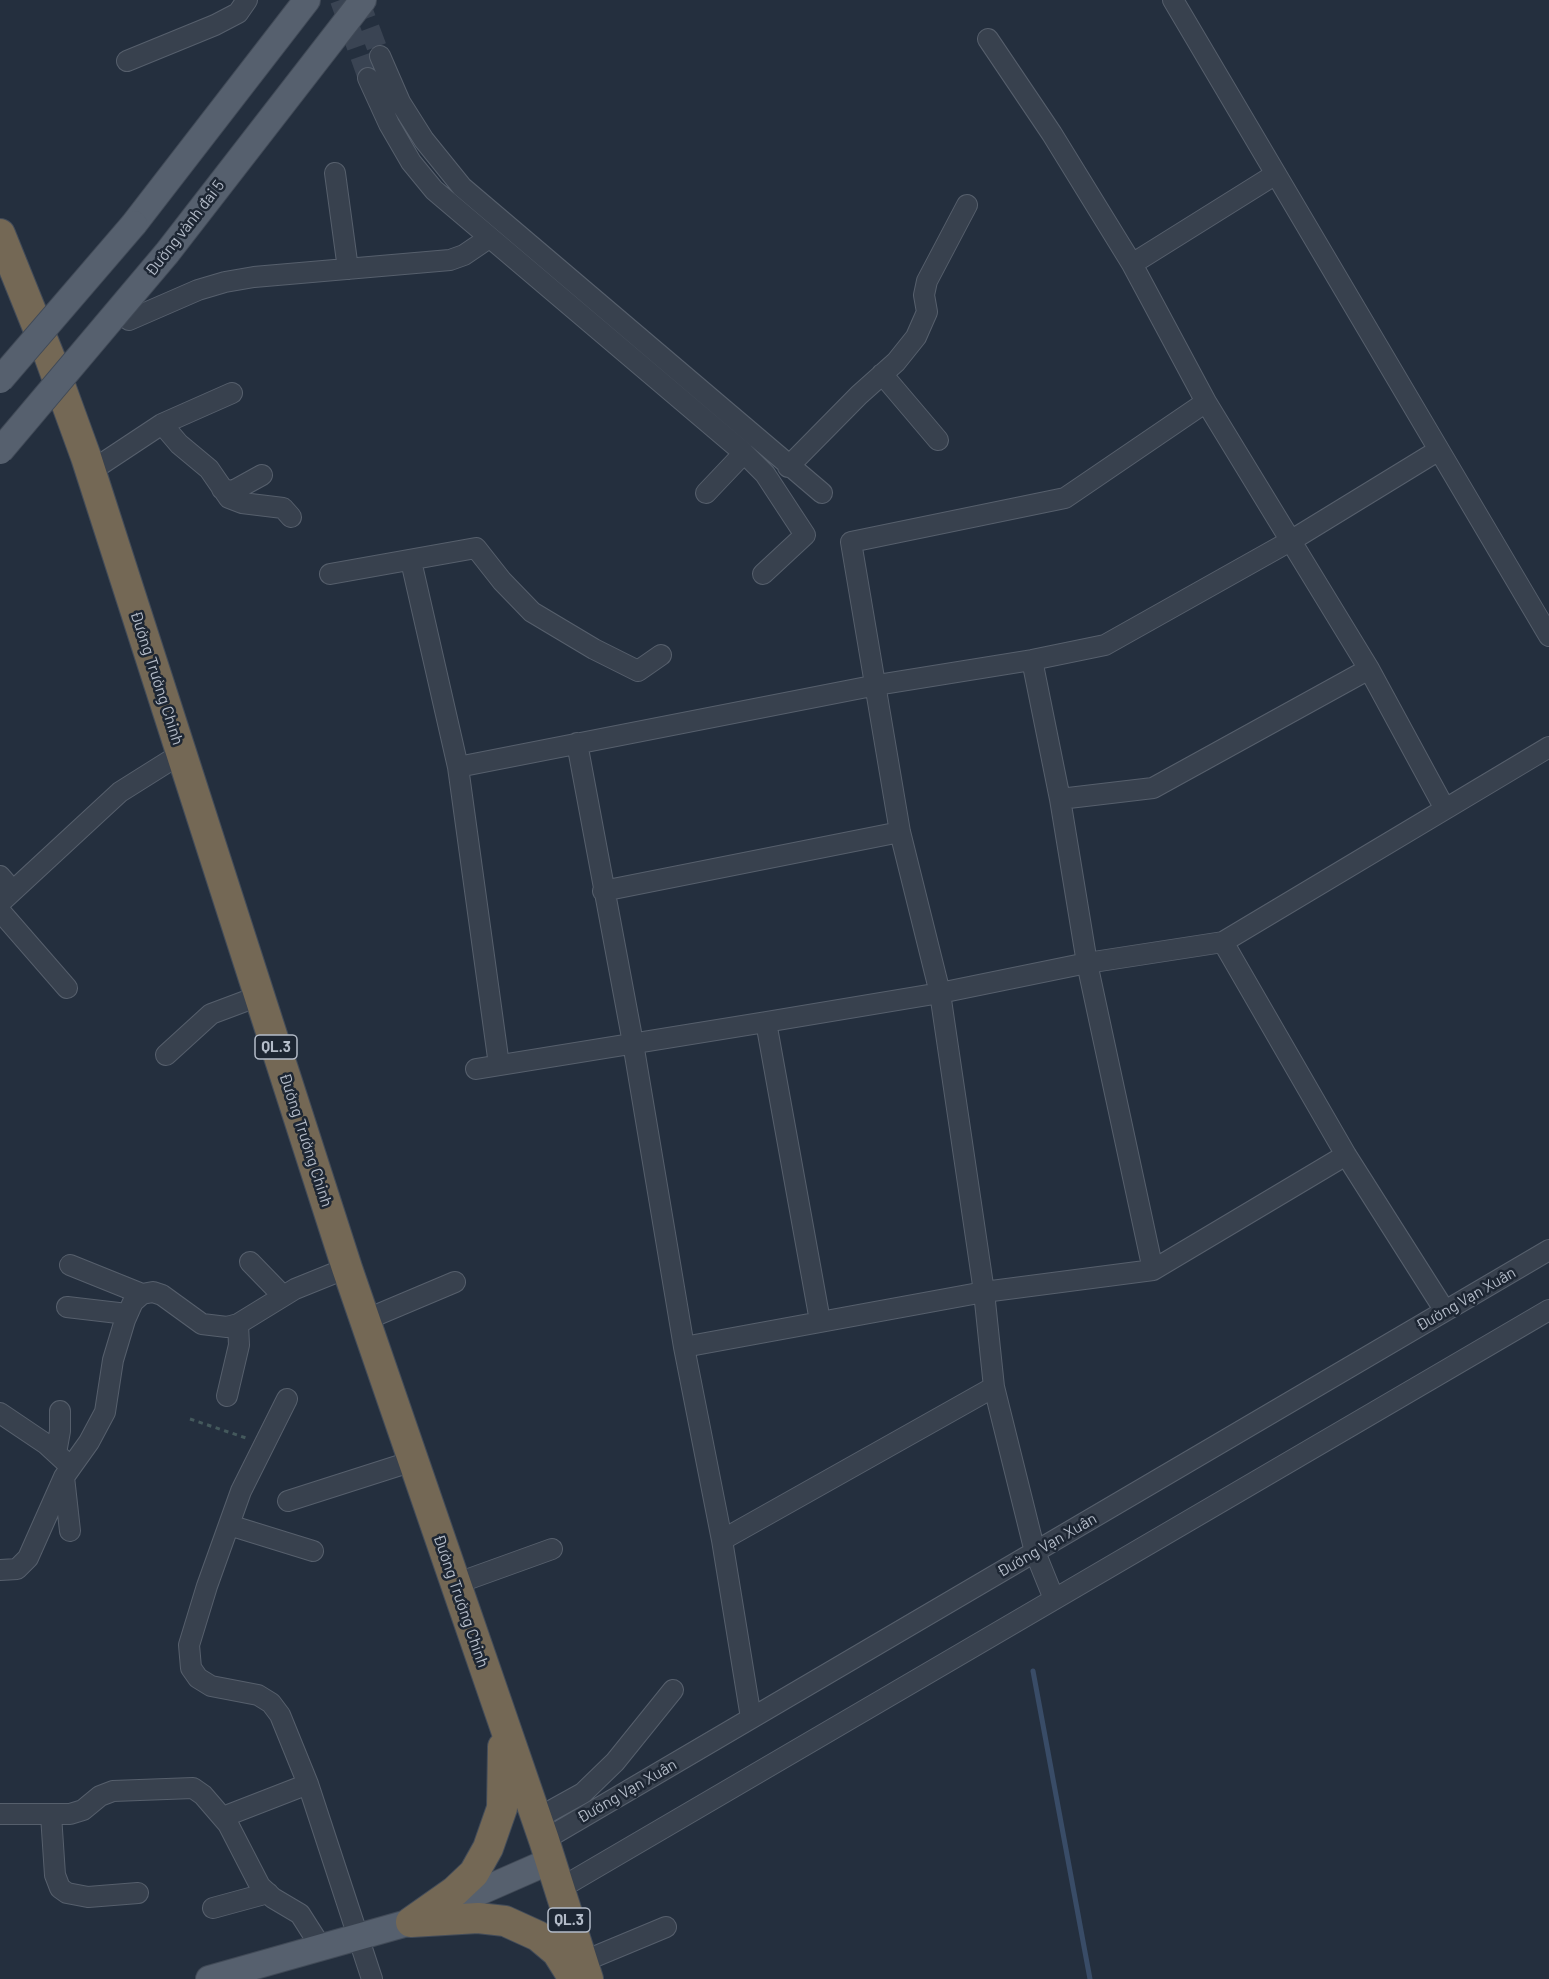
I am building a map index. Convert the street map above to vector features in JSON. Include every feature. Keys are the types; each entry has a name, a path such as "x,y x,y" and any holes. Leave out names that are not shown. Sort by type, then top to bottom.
{"highway":[{"name":"Đường Trường Chinh","path":"0,234 50,358 91,471 347,1268 547,1852 581,1973"},
{"path":"411,1922 455,1891 474,1873 488,1848 502,1808 502,1720"},
{"path":"411,1922 478,1918 505,1921 538,1936 581,1973"}],"main road":[{"path":"0,380 134,224 307,0"},
{"name":"Đường vành đai 5","path":"0,451 166,253 363,0"},
{"name":"Đường Vạn Xuân","path":"209,1979 411,1922 547,1852"}],"street":[{"path":"127,60 216,25 238,13 247,0"},
{"path":"1173,0 1549,636"},
{"path":"988,39 1052,134 1132,264 1206,402 1369,669 1445,809"},
{"path":"380,56 400,102 424,140 462,187 822,493"},
{"path":"368,78 389,124 411,162 434,190 744,453 765,474 805,535 763,574"},
{"path":"335,173 348,269"},
{"path":"1132,264 1276,174"},
{"path":"788,466 896,362 924,324 927,312 924,295 927,281 967,205"},
{"path":"129,320 198,290 225,282 450,261 464,255 489,238"},
{"path":"882,374 938,440"},
{"path":"91,471 162,424 232,393"},
{"path":"1054,1599 1035,1552 994,1387 984,1292 940,993 900,832 877,685 851,542 1065,498 1206,402"},
{"path":"162,424 179,444 209,469 229,498 242,503 283,508 291,517"},
{"path":"458,767 877,685 1032,660 1105,645 1292,540 1439,450"},
{"path":"706,493 744,453"},
{"path":"222,489 232,491 262,475"},
{"path":"330,574 476,548 502,581 532,612 594,649 638,671 661,655"},
{"path":"411,561 458,767 499,1065"},
{"path":"1032,660 1060,799 1087,963 1153,1269"},
{"path":"1060,799 1153,788 1369,669"},
{"path":"577,743 633,1042 684,1347 723,1539 751,1719"},
{"path":"476,1069 940,993 1087,963 1223,942 1549,747"},
{"path":"4,890 120,792 182,753"},
{"path":"603,891 900,832"},
{"path":"0,911 67,988"},
{"path":"1223,942 1346,1155 1444,1311"},
{"path":"166,1055 211,1014 259,996"},
{"path":"766,1022 820,1321"},
{"path":"684,1347 984,1292 1153,1269 1346,1155"},
{"name":"Đường Vạn Xuân","path":"547,1852 751,1719 1549,1250"},
{"path":"250,1262 283,1296"},
{"path":"70,1265 142,1294"},
{"path":"0,1570 17,1569 28,1558 67,1472 89,1442 105,1412 113,1360 127,1314 133,1302 142,1294 153,1292 162,1295 202,1324 227,1327 238,1324 283,1296 347,1268"},
{"path":"365,1320 454,1282"},
{"path":"67,1307 127,1314"},
{"name":"Đường Vạn Xuân","path":"547,1852 1054,1599 1549,1310"},
{"path":"227,1396 239,1345 238,1324"},
{"path":"723,1539 994,1387"},
{"path":"287,1399 241,1491 189,1645 192,1668 198,1678 211,1686 258,1695 272,1703 280,1715 308,1784 358,1937 369,1978"},
{"path":"56,1453 60,1431 60,1411"},
{"path":"0,1413 56,1453 67,1472 70,1531"},
{"path":"288,1501 413,1461"},
{"path":"229,1525 313,1551"},
{"path":"455,1584 552,1549"},
{"path":"547,1852 583,1793 615,1762 673,1690"},
{"path":"223,1817 308,1784"},
{"path":"0,1814 70,1814 83,1810 100,1796 113,1791 172,1786 193,1788 203,1795 223,1817 261,1886 300,1914 321,1947"},
{"path":"51,1815 56,1875 60,1888 66,1893 88,1897 138,1893"},
{"path":"213,1908 268,1893"},
{"path":"581,1973 666,1926"}],"path":[{"path":"190,1419 264,1444"}],"waterway":[{"path":"1033,1671 1090,1979"}],"tunnel":[{"path":"340,0 368,78"},
{"path":"359,0 380,56"}]}
